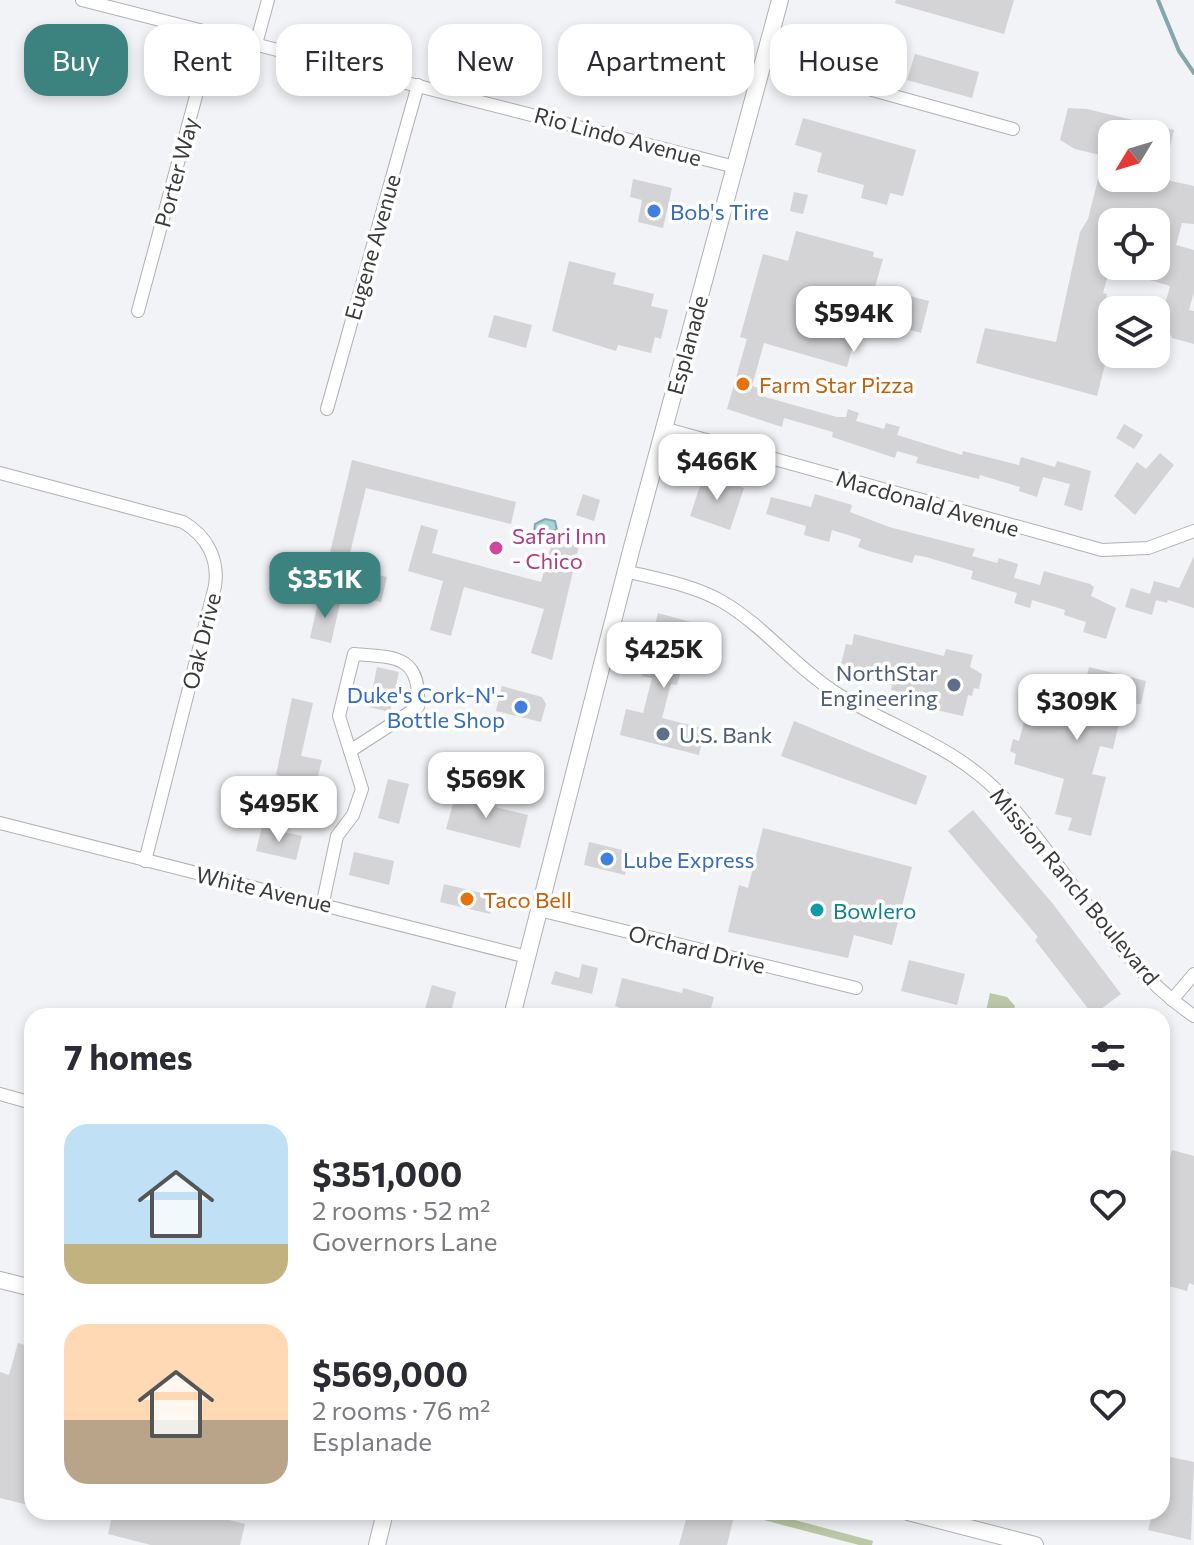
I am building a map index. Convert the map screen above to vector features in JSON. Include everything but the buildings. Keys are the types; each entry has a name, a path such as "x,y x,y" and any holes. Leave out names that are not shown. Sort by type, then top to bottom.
{"main road":[{"name":"Esplanade","path":"514,1008 625,571 780,0"},
{"path":"0,1280 24,1286"},
{"path":"377,1545 383,1520"},
{"path":"939,1520 1035,1545"}],"street":[{"name":"Rio Lindo Avenue","path":"82,0 177,24"},
{"path":"260,29 268,0"},
{"name":"Rio Lindo Avenue","path":"260,45 735,167"},
{"path":"764,60 1013,129"},
{"name":"Eugene Avenue","path":"327,409 418,85"},
{"name":"Porter Way","path":"138,311 196,96"},
{"name":"Macdonald Avenue","path":"663,428 1102,550 1148,548 1194,531"},
{"name":"Oak Drive","path":"0,473 173,518 192,527 213,554 215,586 145,861"},
{"name":"Mission Ranch Boulevard","path":"625,571 674,583 721,601 750,620 836,693 928,739 970,766 1005,798 1138,967 1172,1000 1194,1016"},
{"path":"323,902 337,836 353,815 362,789 350,751 339,716 354,654 388,656 414,668 419,684 418,707 350,751"},
{"name":"White Avenue","path":"0,823 145,861 323,902 527,957"},
{"name":"Orchard Drive","path":"539,910 856,988"},
{"path":"1172,1000 1194,974"},
{"path":"0,1094 24,1101"}],"green space":[{"path":"990,993 1007,997 1015,1006 1014,1008 987,1008"},
{"path":"763,1520 795,1520 873,1541 872,1545 859,1545"}],"water":[{"path":"545,519 555,521 557,530 534,533 535,524"}],"waterway":[{"path":"1158,0 1179,51 1194,73"}],"place":[{"name":"Bob's Tire","path":"654,211"},
{"name":"Farm Star Pizza","path":"743,384"},
{"name":"Safari Inn - Chico","path":"496,548"},
{"name":"NorthStar Engineering","path":"954,685"},
{"name":"Duke's Cork-N'- Bottle Shop","path":"521,707"},
{"name":"U.S. Bank","path":"663,734"},
{"name":"Lube Express","path":"607,859"},
{"name":"Taco Bell","path":"467,899"},
{"name":"Bowlero","path":"817,910"}]}
